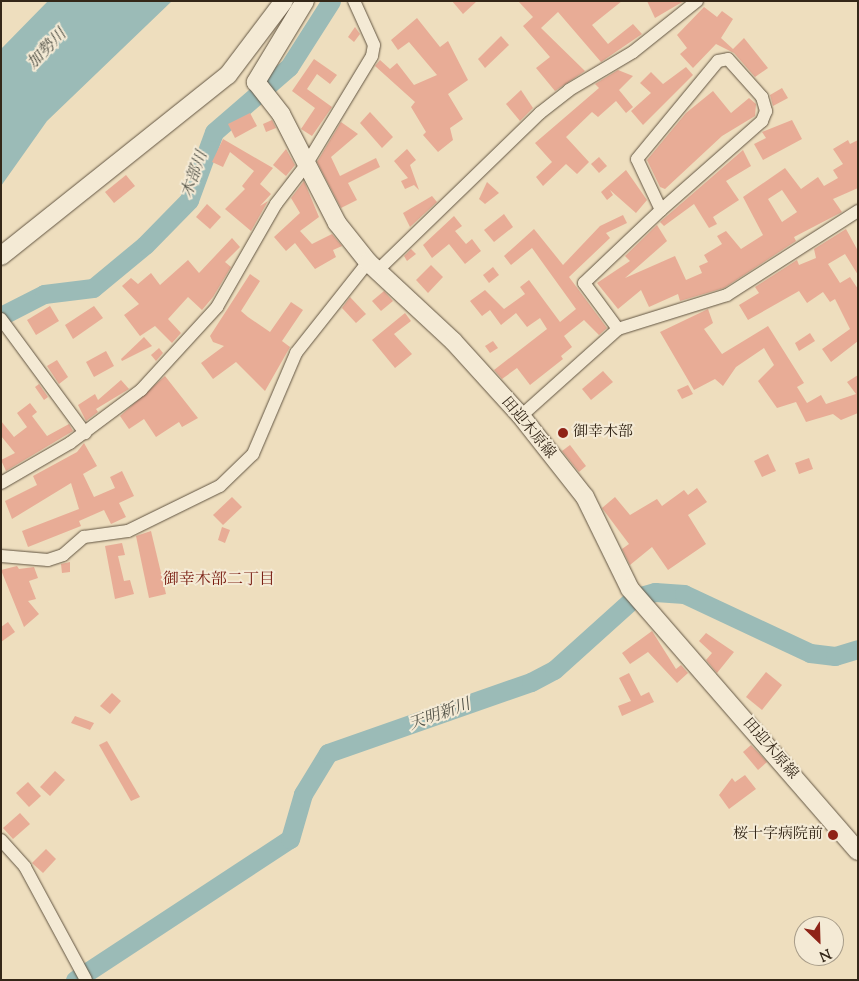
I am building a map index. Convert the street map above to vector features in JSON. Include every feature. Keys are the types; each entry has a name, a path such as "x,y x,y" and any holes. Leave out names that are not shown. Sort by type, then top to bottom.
{"main road":[{"path":"1,256 228,75 284,1"},
{"name":"田迎木原線","path":"305,1 264,66 257,88 272,105 337,224 373,267 453,341 521,416 592,509 609,553 630,589 858,851"}],"street":[{"path":"1,483 85,432 141,390 217,307 276,204 306,165 372,56 374,45 354,1"},
{"path":"1,556 48,560 63,555 84,537 128,531 220,486 253,454 296,353 373,267 540,113 569,90 633,52 697,1"},
{"path":"618,329 584,283 762,121 766,111 762,97 728,59 718,61 637,159 662,210"},
{"path":"521,416 618,329 727,295 858,211"},
{"path":"1,319 15,335 85,432"},
{"path":"1,840 25,867 86,978"}],"water":[{"name":"加勢川","path":"48,1 172,1 47,121 1,186 1,49"}],"building":[{"path":"452,1 477,1 463,14"},
{"path":"518,1 622,1 592,25 608,44 633,24 642,34 601,62 558,12 541,28 585,71 555,91 536,68 550,57 523,26 533,17"},
{"path":"647,1 684,1 655,18"},
{"path":"704,7 717,17 722,11 733,19 721,38 733,49 744,38 768,68 755,77 734,53 716,44 693,68 680,54 687,48 677,35"},
{"path":"417,18 440,47 448,41 468,80 448,94 463,119 450,128 453,140 438,152 423,135 426,132 411,107 415,102 375,66 380,60 390,69 397,63 414,85 437,75 409,42 398,50 391,40"},
{"path":"355,27 360,34 354,42 348,37"},
{"path":"501,36 509,45 485,68 478,59"},
{"path":"314,59 337,75 330,84 317,74 307,89 332,107 312,136 301,129 315,108 292,91"},
{"path":"686,67 693,75 643,125 631,111 651,93 640,83 651,72 663,84"},
{"path":"618,70 633,76 619,90 633,107 626,113 616,101 598,117 592,112 566,137 589,162 577,174 566,164 543,186 536,177 552,162 535,143 599,88 595,84"},
{"path":"782,88 788,98 773,106 770,95"},
{"path":"521,90 533,108 520,121 506,104"},
{"path":"713,91 731,113 749,98 756,104 755,116 722,136 665,189 660,187 647,160 686,113"},
{"path":"370,112 393,137 382,148 360,123"},
{"path":"250,113 257,126 235,138 228,124"},
{"path":"272,120 276,128 266,132 263,124"},
{"path":"792,120 802,139 763,160 754,144 766,138 762,132"},
{"path":"341,122 358,134 331,157 340,176 376,158 380,167 348,183 357,200 341,208 317,162"},
{"path":"223,139 273,168 260,184 271,194 260,206 268,201 251,231 225,209 245,189 242,186 254,171 230,152 223,167 212,162"},
{"path":"848,140 850,144 858,140 858,188 833,199 842,212 794,237 796,241 724,288 680,301 678,294 649,307 641,290 618,309 597,283 630,261 625,256 657,225 667,241 625,278 675,256 686,280 702,273 699,266 708,262 704,255 722,244 717,236 726,231 741,249 763,235 743,197 785,168 801,189 818,177 824,186 838,178 833,170 843,164 833,149","holes":["782,190 797,212 782,222 768,199"]},
{"path":"286,149 295,165 286,176 273,165"},
{"path":"407,149 416,160 410,165 419,190 414,185 405,189 401,181 408,178 394,161"},
{"path":"743,150 751,166 726,181 739,200 713,217 717,224 709,228 694,204 664,226 660,222"},
{"path":"599,157 607,166 599,173 591,164"},
{"path":"626,170 647,200 636,213 610,190 613,195 607,200 601,192"},
{"path":"126,175 135,186 114,203 105,192"},
{"path":"304,181 319,217 300,231 312,244 332,234 342,246 333,250 336,257 315,269 295,243 286,251 274,237 300,213 291,198"},
{"path":"487,182 499,193 485,204 479,199"},
{"path":"432,196 437,202 410,227 403,213"},
{"path":"207,204 221,217 210,229 196,217"},
{"path":"504,214 513,227 494,242 484,230"},
{"path":"623,215 627,223 606,233 610,238 569,277 607,328 599,335 584,320 564,336 572,347 561,356 563,359 530,385 517,368 502,379 494,370 547,329 540,318 527,327 516,313 501,325 490,310 482,316 470,301 485,290 504,309 525,294 520,287 529,280 560,322 576,309 532,248 511,265 504,256 534,229 563,265 600,226"},
{"path":"454,216 462,226 455,231 466,244 472,239 481,251 465,264 449,244 432,258 423,245"},
{"path":"846,229 858,251 858,275 845,254 828,264 840,283 850,277 858,289 858,341 831,362 822,349 850,329 835,299 830,302 823,292 807,303 799,291 748,320 739,305 759,293 755,287 797,260 799,265 816,258 814,249"},
{"path":"232,238 240,247 225,262 231,267 213,297 202,310 188,297 168,319 181,333 172,343 155,326 140,336 124,315 139,304 122,286 131,278 138,284 151,273 160,285 188,260 199,273"},
{"path":"411,249 416,254 407,261 404,256"},
{"path":"431,265 443,277 428,293 416,280"},
{"path":"493,267 499,275 489,283 483,275"},
{"path":"250,274 260,281 241,311 270,332 291,302 303,310 282,341 290,347 265,391 236,362 213,379 201,363 224,346 213,342 210,336"},
{"path":"384,291 393,301 381,311 372,301"},
{"path":"350,297 366,314 356,323 342,308"},
{"path":"50,306 59,321 36,335 27,320"},
{"path":"94,306 103,318 73,339 65,325"},
{"path":"708,309 713,323 704,329 722,354 768,326 804,383 797,387 807,403 821,395 826,404 856,394 847,382 858,375 858,413 841,420 833,414 806,422 796,402 777,408 758,381 774,365 764,348 736,367 723,386 715,379 694,390 660,332"},
{"path":"405,313 411,321 394,334 412,354 395,368 372,340"},
{"path":"810,333 815,341 799,351 795,343"},
{"path":"144,337 152,346 122,361 121,359"},
{"path":"493,341 498,348 490,353 485,346"},
{"path":"159,348 163,353 156,361 151,355"},
{"path":"106,351 114,366 94,377 86,362"},
{"path":"57,360 68,377 59,384 47,366"},
{"path":"603,371 613,382 591,400 582,389"},
{"path":"165,376 198,418 182,427 179,422 156,437 144,419 129,429 120,416"},
{"path":"121,380 129,389 96,409 98,412 86,421 78,405 95,394 98,400"},
{"path":"39,384 48,397 44,400 35,387"},
{"path":"688,385 693,394 682,399 677,390"},
{"path":"30,403 37,412 32,416 47,436 69,424 73,431 6,471 1,460 15,453 1,436 1,421 14,437 27,427 17,413"},
{"path":"84,443 97,466 83,474 94,497 115,488 110,477 122,471 134,496 119,503 126,517 111,524 104,510 79,521 81,526 28,547 22,531 79,509 71,483 12,519 5,501 37,485 33,476 77,452"},
{"path":"570,445 586,466 579,472 562,451"},
{"path":"768,454 776,471 762,477 754,461"},
{"path":"809,458 813,469 799,474 795,463"},
{"path":"697,488 707,502 688,515 706,544 668,570 652,547 630,565 622,549 629,544 602,508 615,497 630,515 657,499 662,506 684,490 688,495"},
{"path":"232,497 242,507 223,525 213,515"},
{"path":"222,527 230,530 225,543 218,540"},
{"path":"151,531 166,594 149,598 136,536"},
{"path":"122,543 125,555 118,556 124,581 130,580 134,594 115,599 105,546"},
{"path":"70,562 70,572 62,573 61,564"},
{"path":"17,566 19,569 34,567 38,578 29,581 36,599 28,601 39,614 24,627 1,570"},
{"path":"8,622 15,632 1,642 1,627"},
{"path":"652,631 676,669 681,665 688,673 677,683 648,652 630,664 622,653"},
{"path":"706,633 734,652 717,673 706,660 712,653 699,641"},
{"path":"766,672 782,685 762,710 746,697"},
{"path":"629,673 641,696 649,692 654,702 622,716 618,706 631,701 619,678"},
{"path":"112,693 121,701 110,714 100,706"},
{"path":"75,716 94,723 90,730 71,723"},
{"path":"107,741 140,797 131,801 99,745"},
{"path":"751,745 767,762 758,770 743,752"},
{"path":"55,771 65,780 50,796 40,787"},
{"path":"745,775 756,789 729,809 719,795 732,778 735,782"},
{"path":"28,782 41,796 29,807 16,793"},
{"path":"20,813 30,824 13,839 3,828"},
{"path":"46,849 56,859 43,873 32,863"}],"waterway":[{"name":"木部川","path":"1,316 44,294 93,288 145,245 189,200 214,132 289,67 331,1"},
{"name":"天明新川","path":"75,980 290,839 303,794 328,753 531,682 554,670 634,598 655,592 684,594 810,653 835,656 858,649"}],"place":[{"name":"御幸木部","path":"563,433"},
{"name":"桜十字病院前","path":"833,835"}],"district":[{"name":"御幸木部二丁目","path":"219,581"}]}
